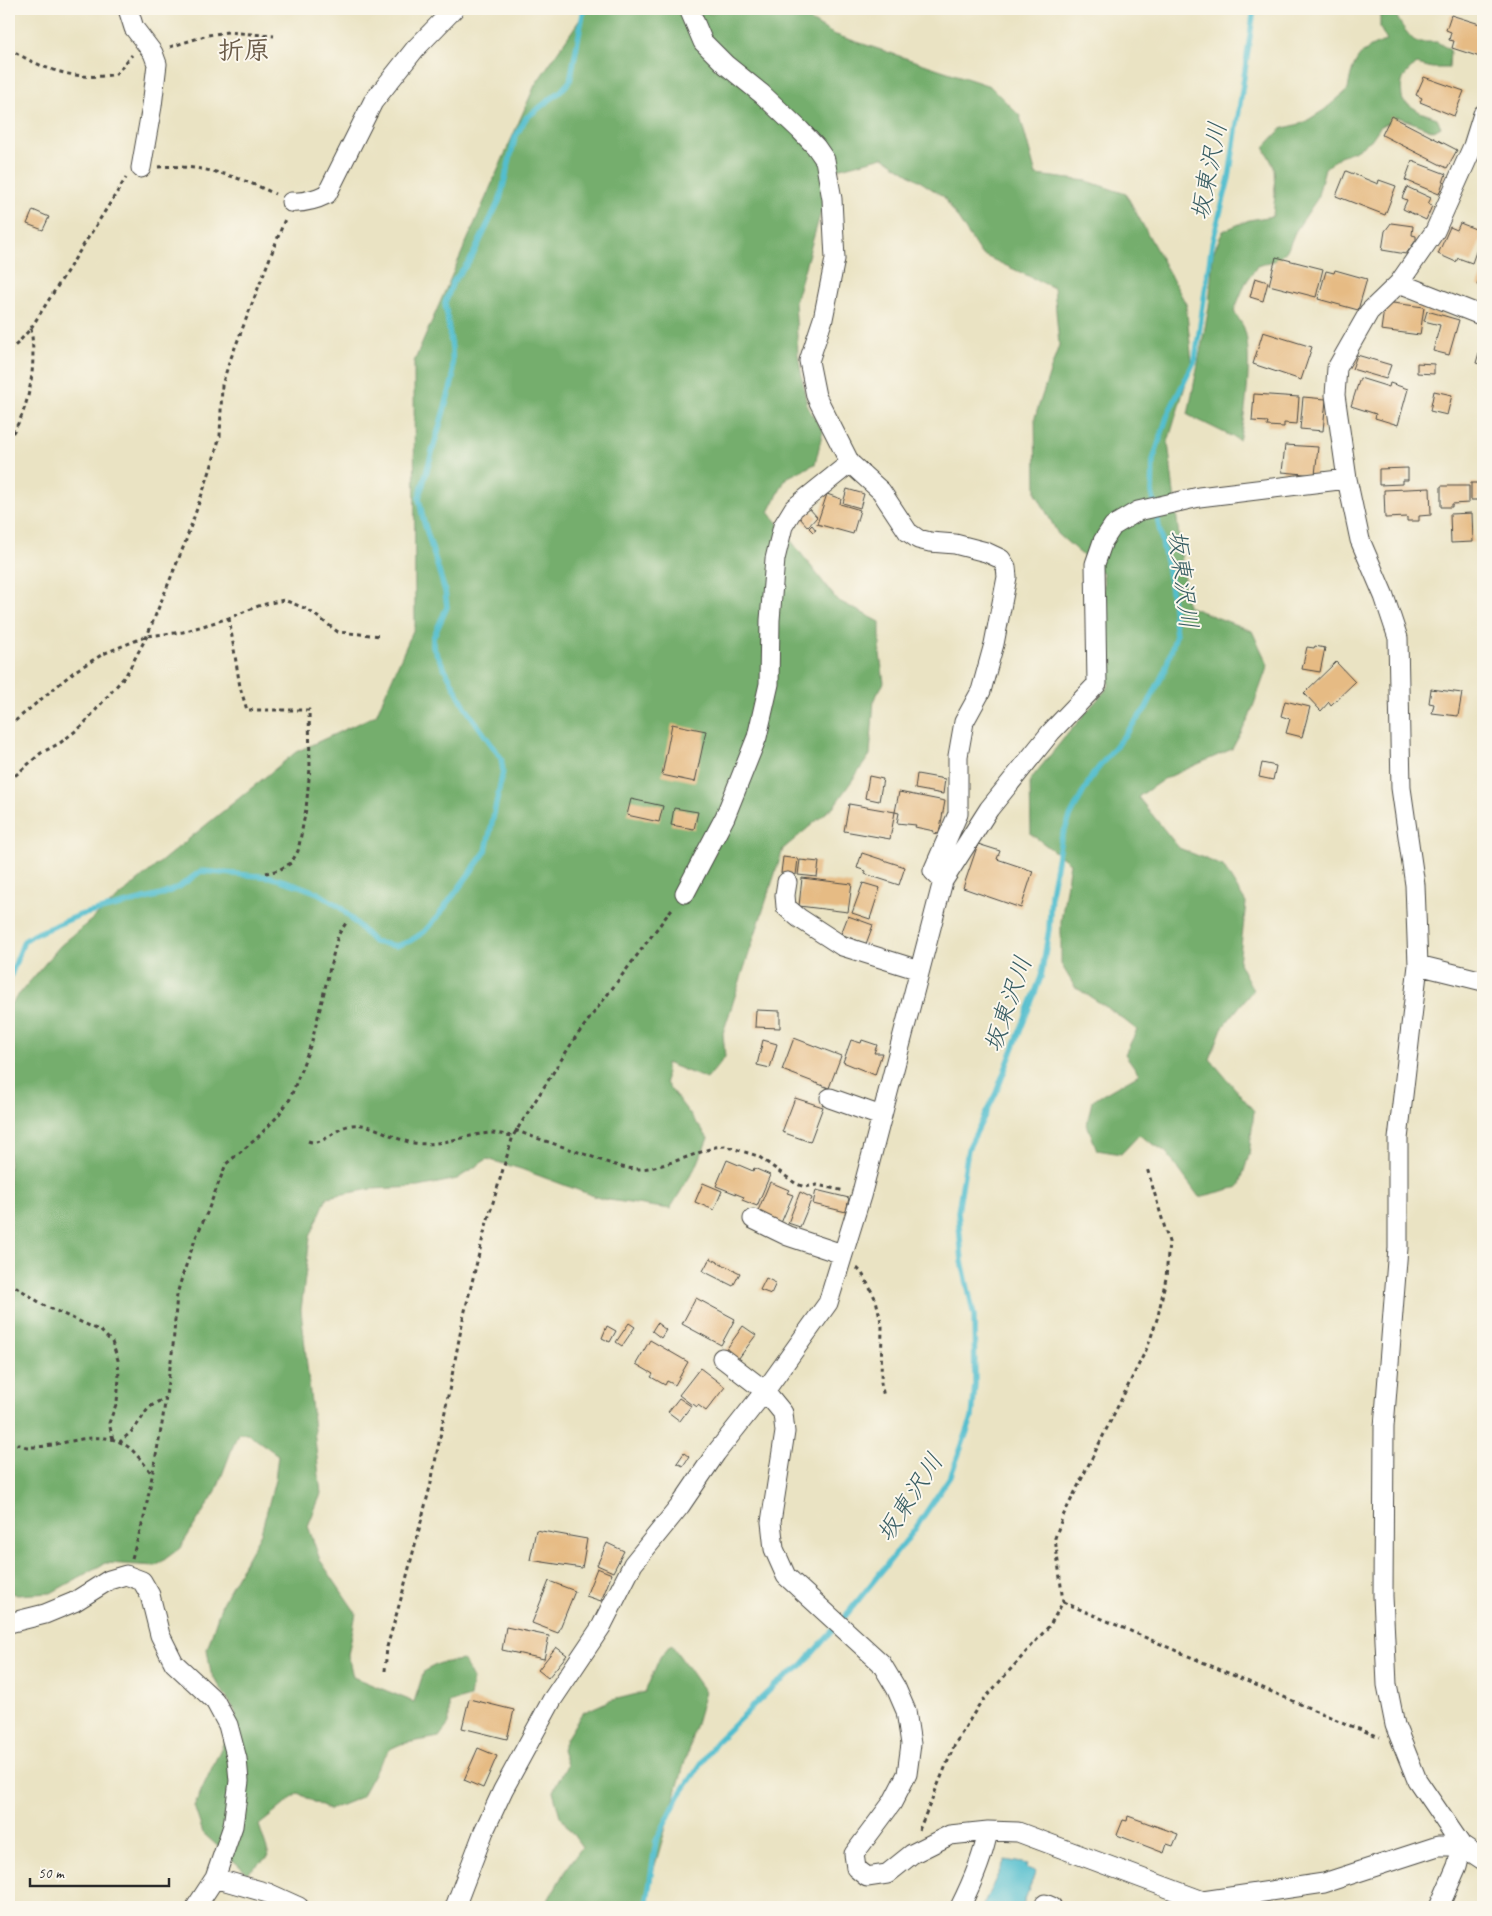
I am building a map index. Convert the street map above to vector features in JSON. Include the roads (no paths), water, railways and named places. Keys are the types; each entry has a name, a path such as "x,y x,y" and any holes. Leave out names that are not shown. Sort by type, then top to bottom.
{"street":[{"path":"128,9 134,28 149,48 157,64 141,168"},
{"path":"291,202 302,203 327,194 373,102 415,49 454,9"},
{"path":"689,9 703,42 726,65 762,94 800,130 816,147 824,160 832,199 835,259 823,319 810,361 816,396 850,463 881,491 908,532 918,539 955,544 986,552 1001,559 1006,568 994,644 981,691 964,722 958,756 958,814 933,871 943,881"},
{"path":"1483,114 1473,146 1436,230 1399,283 1369,312 1337,368 1335,395 1347,479 1360,540 1384,596 1398,638 1401,788 1415,885 1418,965 1398,1139 1398,1248 1384,1427 1383,1596 1387,1685 1395,1725 1417,1780 1462,1846 1483,1860"},
{"path":"1399,283 1483,316"},
{"path":"685,893 725,817 757,737 769,684 770,620 775,560 783,526 794,508 850,463"},
{"path":"455,1907 484,1831 503,1790 552,1700 601,1627 633,1564 680,1506 716,1453 765,1391 828,1303 861,1196 943,881 988,809 1051,732 1097,684 1095,564 1104,541 1113,526 1138,511 1199,497 1347,479"},
{"path":"788,882 785,895 786,907 799,918 842,946 919,970"},
{"path":"1418,965 1483,980"},
{"path":"830,1098 881,1116"},
{"path":"753,1219 788,1236 842,1254"},
{"path":"722,1358 765,1391 783,1413 786,1432 771,1522 774,1549 786,1576 881,1663 896,1688 906,1711 911,1744 907,1774 892,1803 854,1854 856,1868 867,1877 887,1874 912,1854 950,1835 988,1831 1018,1832 1203,1901 1324,1883 1438,1846 1462,1846"},
{"path":"9,1623 45,1614 74,1602 109,1580 126,1575 142,1581 150,1595 160,1635 174,1663 215,1701 228,1725 237,1759 239,1781 233,1826 215,1878 196,1907"},
{"path":"960,1907 984,1850 988,1831"},
{"path":"1439,1907 1457,1866 1462,1846"},
{"path":"215,1878 268,1893 299,1907"},
{"path":"1044,1907 1045,1904 1052,1907"}],"water":[{"path":"1005,1860 1028,1864 1026,1868 1036,1871 1022,1907 982,1907"}],"waterway":[{"path":"9,980 24,941 33,935 80,915 161,895 179,887 201,871 271,877 318,893 340,907 374,942 396,946 410,941 424,932 439,915 486,851 503,771 501,758 467,710 433,647 433,638 447,607 445,591 423,519 419,498 453,379 452,349 445,303 453,282 471,259 500,199 515,138 526,118 561,91 570,81 584,9"},
{"name":"坂東沢川","path":"646,1907 656,1841 679,1796 716,1742 774,1686 802,1665 847,1614 913,1532 951,1475 972,1418 975,1384 974,1316 962,1261 958,1212 968,1149 996,1093 1041,977 1049,929 1051,893 1061,839 1071,815 1092,776 1146,708 1165,670 1176,635 1170,581 1152,492 1153,460 1168,414 1195,360 1212,244 1229,178 1254,9"}],"district":[{"name":"折原","path":"244,50"}]}
